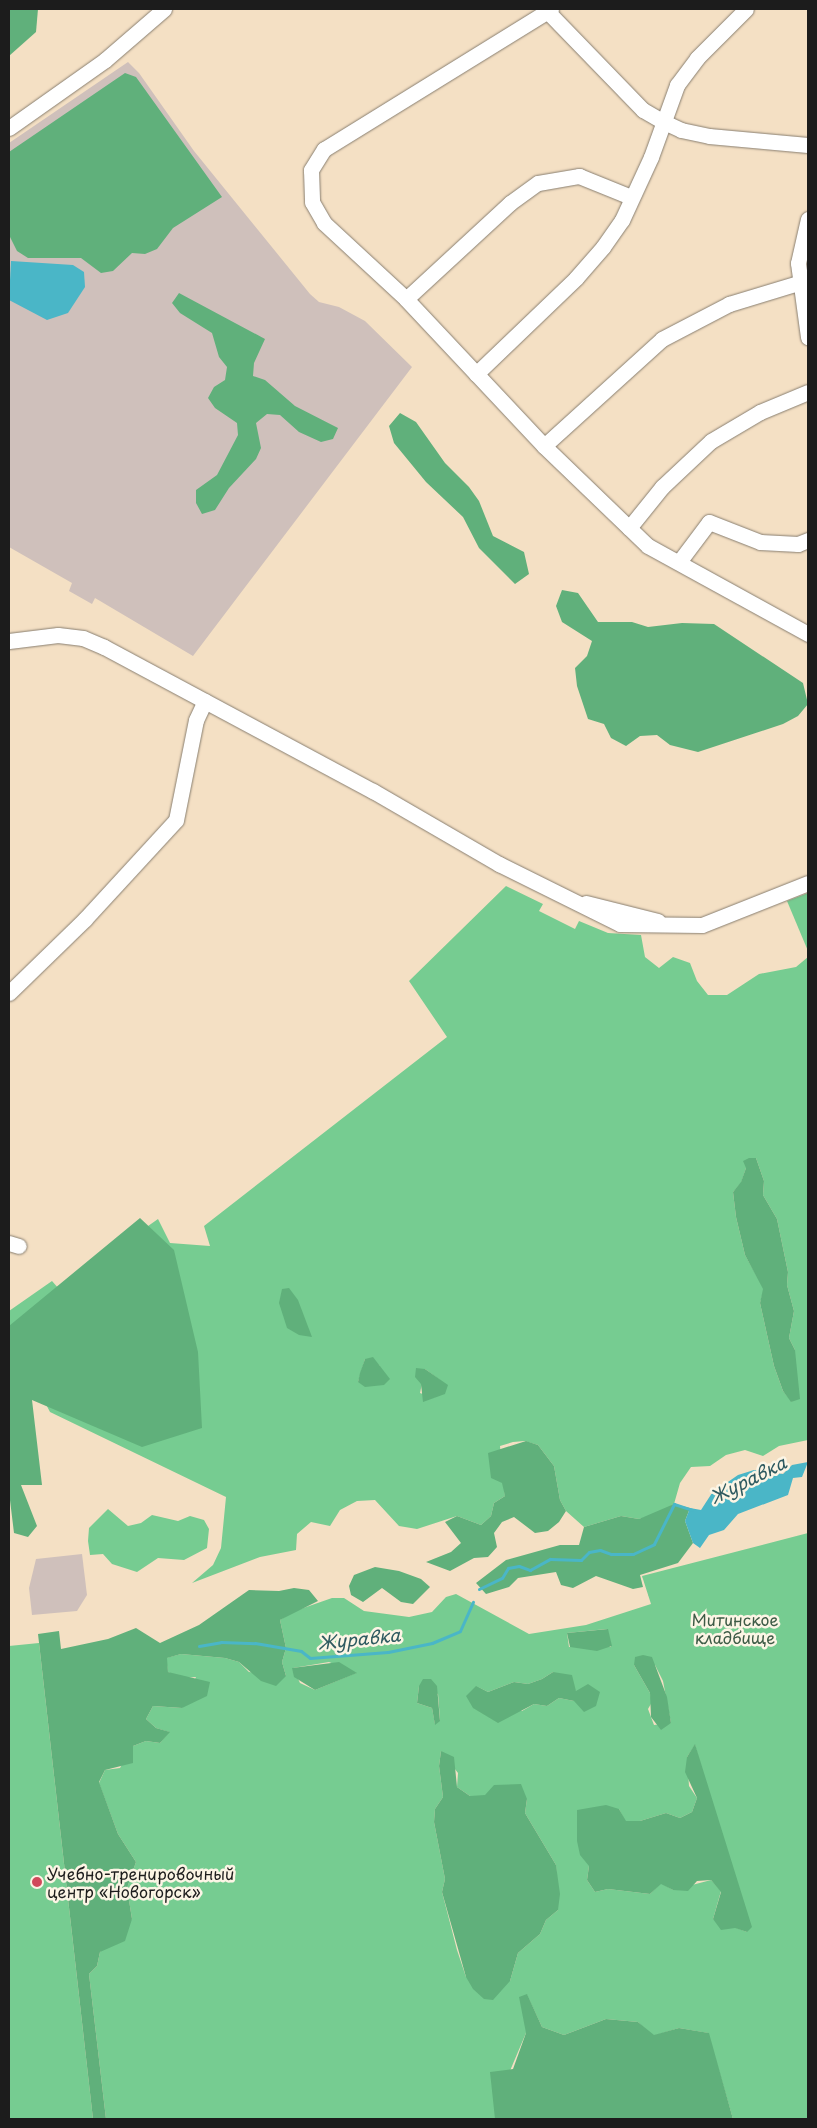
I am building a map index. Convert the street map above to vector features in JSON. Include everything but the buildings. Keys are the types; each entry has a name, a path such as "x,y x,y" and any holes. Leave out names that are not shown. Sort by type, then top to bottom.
{"street":[{"path":"9,128 105,60 164,9"},
{"path":"476,374 576,278 603,247 622,220 664,122 677,85 697,58 746,9"},
{"path":"808,145 708,136 681,130 664,122 643,110 549,10 324,149 312,170 312,202 324,223 406,299 544,446 648,546 808,634"},
{"path":"406,299 510,203 538,183 559,177 579,176 631,197"},
{"path":"808,219 798,264 804,281 808,337"},
{"path":"544,446 662,339 729,304 804,281"},
{"path":"629,528 662,488 711,441 760,412 808,392"},
{"path":"679,562 709,522 760,542 807,542"},
{"path":"9,642 58,635 83,638 205,701 499,864 570,900 651,917 660,922 702,924 808,883"},
{"path":"9,993 85,919 176,820 196,720 205,701"}],"shaded area":[{"path":"128,62 139,73 194,151 310,294 319,302 339,307 365,321 412,367 193,656 95,598 92,604 69,591 72,583 9,547 9,143"},
{"path":"82,1554 87,1595 77,1611 32,1615 29,1588 36,1559"}],"green space":[{"path":"9,9 38,9 36,32 9,56"},
{"path":"125,73 136,77 222,197 173,228 157,249 145,254 132,253 113,271 101,273 81,258 28,258 17,251 9,235 9,152"},
{"path":"179,293 265,339 254,363 253,376 265,380 295,406 338,428 333,439 321,442 299,432 280,415 267,414 256,423 261,448 256,459 229,488 215,510 202,514 196,503 196,490 217,475 238,435 237,423 215,408 208,398 214,387 225,380 227,367 219,357 212,333 180,313 172,303"},
{"path":"400,413 416,422 445,463 469,487 479,501 493,536 524,552 529,574 515,584 479,548 463,517 426,482 394,443 389,426"},
{"path":"562,590 578,593 598,622 632,622 648,627 682,623 714,624 803,683 808,704 798,716 783,724 698,752 670,745 657,735 640,736 626,746 611,738 604,724 588,719 577,686 575,668 587,656 592,641 562,622 556,606"},
{"path":"506,886 543,904 539,911 575,929 579,921 608,933 641,935 645,957 659,968 673,957 690,963 697,981 708,995 727,995 759,974 796,967 808,957 808,1440 779,1446 763,1456 745,1450 726,1455 710,1466 691,1467 680,1483 674,1504 657,1514 639,1519 621,1516 584,1527 566,1511 560,1500 554,1466 538,1445 525,1441 513,1442 500,1446 505,1496 494,1503 491,1516 481,1525 457,1516 417,1529 399,1526 375,1500 357,1501 340,1510 330,1526 311,1522 297,1534 296,1550 260,1557 192,1583 213,1565 221,1548 226,1497 50,1412 13,1341 9,1342 9,1311 52,1281 59,1289 158,1219 170,1243 210,1246 204,1226 447,1037 409,981","holes":["756,1158 764,1181 763,1195 777,1219 788,1272 787,1285 794,1311 789,1338 795,1350 792,1402 783,1391 774,1366 760,1303 764,1289 745,1255 736,1217 733,1192 741,1183 746,1168","365,1359 379,1365 383,1373 358,1382","425,1369 440,1380 434,1398 420,1393"]},
{"path":"808,893 808,951 787,901"},
{"path":"749,1158 756,1158 764,1181 763,1195 777,1219 788,1272 787,1285 794,1311 789,1338 795,1350 800,1399 791,1402 783,1391 774,1366 760,1303 763,1289 745,1255 736,1217 733,1192 741,1182 746,1168 743,1161"},
{"path":"140,1218 174,1250 198,1352 202,1428 142,1447 32,1400 42,1485 21,1485 37,1526 28,1537 14,1533 9,1492 9,1326"},
{"path":"289,1288 298,1300 312,1337 299,1335 287,1328 279,1303 282,1289"},
{"path":"373,1357 390,1379 384,1385 365,1387 358,1382 360,1373 365,1359"},
{"path":"416,1368 425,1369 448,1385 445,1394 423,1402 421,1384 415,1377"},
{"path":"526,1441 538,1445 554,1466 560,1500 566,1511 559,1522 548,1531 535,1533 514,1517 502,1522 494,1533 497,1547 488,1557 474,1558 450,1571 426,1562 451,1552 461,1543 445,1522 457,1516 481,1525 491,1516 494,1503 505,1496 502,1483 491,1478 488,1453"},
{"path":"674,1504 690,1508 685,1521 693,1543 678,1563 640,1575 643,1587 633,1589 596,1576 573,1588 561,1585 556,1572 518,1578 509,1587 486,1594 476,1583 506,1560 560,1545 579,1545 584,1527 621,1516 639,1519"},
{"path":"108,1509 128,1526 141,1523 152,1515 178,1521 190,1516 204,1520 209,1529 207,1548 184,1560 158,1558 137,1572 112,1564 103,1554 90,1555 88,1541 89,1528"},
{"name":"Митинское кладбище","path":"808,1533 808,2119 733,2119 708,2033 679,2028 653,2036 638,2022 606,2019 564,2035 542,2027 527,1995 526,2033 495,2106 495,2119 106,2119 89,1974 97,1966 100,1952 132,1919 127,1888 136,1862 118,1834 99,1783 105,1770 120,1768 133,1746 146,1741 160,1743 169,1732 156,1728 146,1719 153,1706 182,1708 196,1677 182,1678 168,1672 166,1658 181,1654 225,1658 239,1662 249,1672 286,1676 282,1662 286,1648 280,1620 292,1612 332,1598 344,1598 364,1611 409,1617 432,1612 446,1597 456,1594 529,1634 586,1625 651,1604 642,1576","holes":["607,1629 611,1647 569,1647 567,1633","329,1662 356,1673 315,1690 300,1683 293,1668","634,1665 655,1665 663,1681 671,1723 654,1725 648,1709 652,1702 650,1693","553,1672 576,1691 574,1701 559,1698 547,1706 534,1704 522,1711 476,1686 488,1692 514,1682 528,1684 542,1679","419,1686 438,1694 440,1720 435,1724 432,1708 417,1703","695,1745 747,1932 713,1919 721,1891 711,1880 673,1890 661,1883 650,1894 608,1889 595,1892 587,1880 589,1866 619,1809 625,1821 640,1821 666,1813 680,1818 692,1812 697,1798 689,1786 687,1757","441,1751 458,1773 457,1787 470,1796 527,1799 525,1813 556,1865 558,1910 546,1920 540,1934 518,1953 510,1981 466,1977 442,1892 445,1879 434,1822 435,1809 443,1797 439,1766"]},
{"path":"375,1567 399,1571 421,1579 430,1587 413,1604 401,1602 382,1588 363,1602 351,1595 349,1586 354,1575"},
{"path":"294,1588 309,1590 318,1601 280,1620 286,1648 282,1662 286,1676 276,1686 261,1681 239,1662 225,1658 181,1654 167,1658 168,1672 210,1682 207,1696 182,1708 153,1706 146,1719 156,1728 170,1732 160,1743 146,1741 133,1746 133,1763 105,1770 99,1782 118,1834 136,1862 127,1888 132,1919 125,1941 100,1952 97,1966 89,1974 106,2119 93,2119 38,1634 59,1631 61,1649 108,1639 136,1628 160,1643 199,1625 249,1590 279,1591"},
{"path":"608,1629 612,1646 597,1651 570,1647 567,1633"},
{"name":"Учебно-тренировочный центр «Новогорск»","path":"39,1643 93,2119 9,2119 9,1646"},
{"path":"643,1655 652,1657 667,1697 671,1723 661,1730 651,1717 650,1693 634,1665 635,1657"},
{"path":"339,1662 357,1673 315,1690 294,1677 292,1668"},
{"path":"553,1672 572,1675 576,1691 588,1684 600,1692 596,1706 584,1712 574,1701 559,1698 547,1706 534,1704 498,1723 473,1708 466,1696 476,1686 488,1692 514,1682 528,1684 542,1679"},
{"path":"423,1679 431,1679 437,1686 440,1721 435,1725 432,1708 417,1703 419,1686"},
{"path":"695,1744 752,1927 747,1932 735,1928 721,1930 713,1919 721,1892 711,1880 697,1881 688,1891 673,1890 661,1884 650,1894 608,1889 595,1892 587,1880 589,1866 580,1855 577,1841 577,1810 606,1805 619,1809 626,1821 640,1821 666,1813 680,1818 692,1812 697,1798 685,1772 687,1757"},
{"path":"441,1751 454,1757 457,1787 470,1796 485,1795 494,1785 521,1784 527,1799 525,1813 556,1865 560,1894 558,1910 546,1920 540,1934 518,1953 510,1981 493,2000 484,1999 473,1989 466,1977 442,1892 445,1879 434,1822 435,1809 443,1797 439,1766"},
{"path":"527,1994 542,2027 564,2035 606,2019 638,2022 654,2035 679,2028 709,2033 733,2119 495,2119 490,2072 513,2069 526,2033 519,1997"}],"water":[{"path":"11,261 73,265 84,272 85,287 68,313 47,320 9,300"},
{"path":"808,1462 802,1477 793,1478 788,1495 738,1514 724,1530 709,1535 700,1548 693,1543 685,1521 690,1508 701,1510 712,1493 738,1475 754,1470 783,1474 792,1465"}],"waterway":[{"name":"Журавка","path":"479,1589 502,1578 508,1568 519,1566 530,1570 550,1559 581,1560 589,1552 600,1550 611,1554 633,1554 654,1544 674,1504 692,1510"},
{"name":"Журавка","path":"199,1646 221,1642 255,1643 301,1651 310,1658 388,1652 432,1643 460,1631 473,1602"}],"place":[{"name":"Учебно-тренировочный центр «Новогорск»","path":"37,1882"}]}
